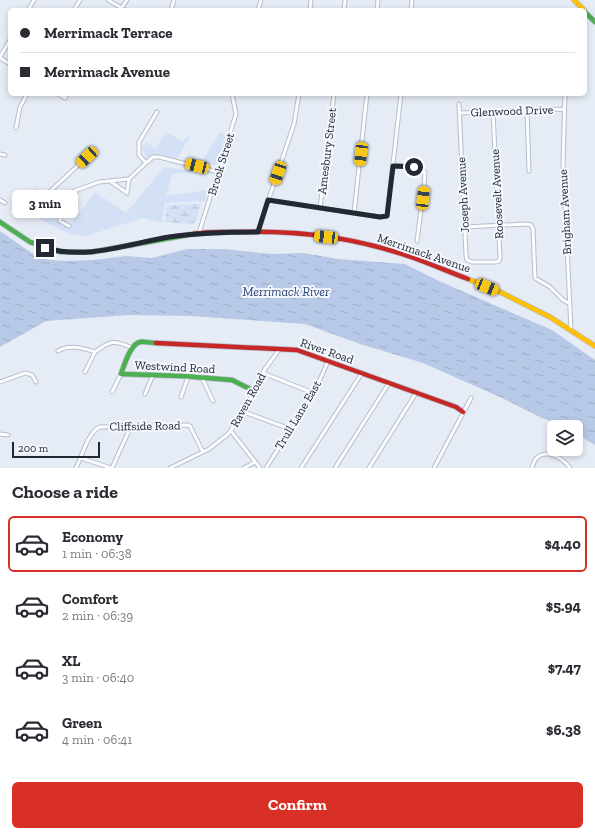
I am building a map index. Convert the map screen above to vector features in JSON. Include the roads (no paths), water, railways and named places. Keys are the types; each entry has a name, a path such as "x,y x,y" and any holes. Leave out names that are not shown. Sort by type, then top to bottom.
{"main road":[{"path":"574,0 581,8"},
{"path":"587,14 595,22"},
{"name":"Merrimack Avenue","path":"0,222 30,242 61,252 92,252 199,233 258,232 337,238 374,246 411,257 513,298 550,316 595,346"},
{"name":"River Road","path":"132,348 136,344 144,341 297,350 416,393 463,412"},
{"name":"Westwind Road","path":"132,348 121,374 232,380 254,391"}],"street":[{"path":"108,0 120,8"},
{"path":"0,57 8,43"},
{"path":"16,128 20,107 26,96"},
{"name":"Brook Street","path":"199,233 236,114 232,96"},
{"path":"258,232 294,124 299,96"},
{"name":"Amesbury Street","path":"320,208 334,96"},
{"path":"354,213 368,96"},
{"path":"268,200 380,217 387,216 401,96"},
{"name":"Brigham Avenue","path":"565,96 563,163 571,330"},
{"name":"Joseph Avenue","path":"459,104 466,255 468,260 472,262 483,262"},
{"name":"Glenwood Drive","path":"460,113 564,109"},
{"path":"527,110 529,171"},
{"path":"146,163 139,155 139,142 157,112"},
{"name":"Roosevelt Avenue","path":"483,262 495,262 500,259 493,112"},
{"path":"0,154 4,155"},
{"path":"45,196 87,157"},
{"path":"36,192 52,199 99,182 129,179 153,157 159,157 218,172"},
{"path":"393,166 418,167 424,172 425,175 418,241"},
{"path":"110,181 127,193 129,179"},
{"path":"69,226 60,221 60,219 77,190"},
{"path":"0,200 5,203"},
{"path":"465,227 527,224 532,226 535,278 550,287 563,300 570,304"},
{"path":"85,372 94,352 105,344 119,342 132,348"},
{"path":"58,351 68,347 94,352"},
{"name":"Raven Road","path":"170,468 217,444 231,431 244,412 263,373 279,350"},
{"name":"Trull Lane East","path":"266,468 313,393 328,361"},
{"path":"0,382 25,373 32,375 36,382"},
{"path":"263,373 313,393"},
{"path":"301,468 362,373"},
{"path":"112,392 121,374"},
{"path":"145,394 153,375"},
{"path":"181,397 188,377"},
{"path":"202,378 213,400"},
{"path":"335,468 389,383"},
{"path":"369,468 416,393"},
{"path":"434,468 471,398"},
{"path":"244,412 290,429"},
{"name":"Cliffside Road","path":"81,458 95,429 100,427 188,425 203,452"},
{"path":"76,468 81,458 111,468 131,426"},
{"path":"231,431 260,468"},
{"path":"0,434 8,435"},
{"path":"532,468 537,458 543,454 549,453 560,458 570,468"},
{"path":"244,468 255,462"}],"water":[{"name":"Merrimack River","path":"0,231 36,256 49,260 93,260 126,256 152,258 187,249 223,249 272,254 303,253 338,259 405,264 441,282 552,330 595,360 595,445 583,438 583,420 547,420 423,363 360,344 305,324 191,316 129,315 46,321 0,347"}]}
